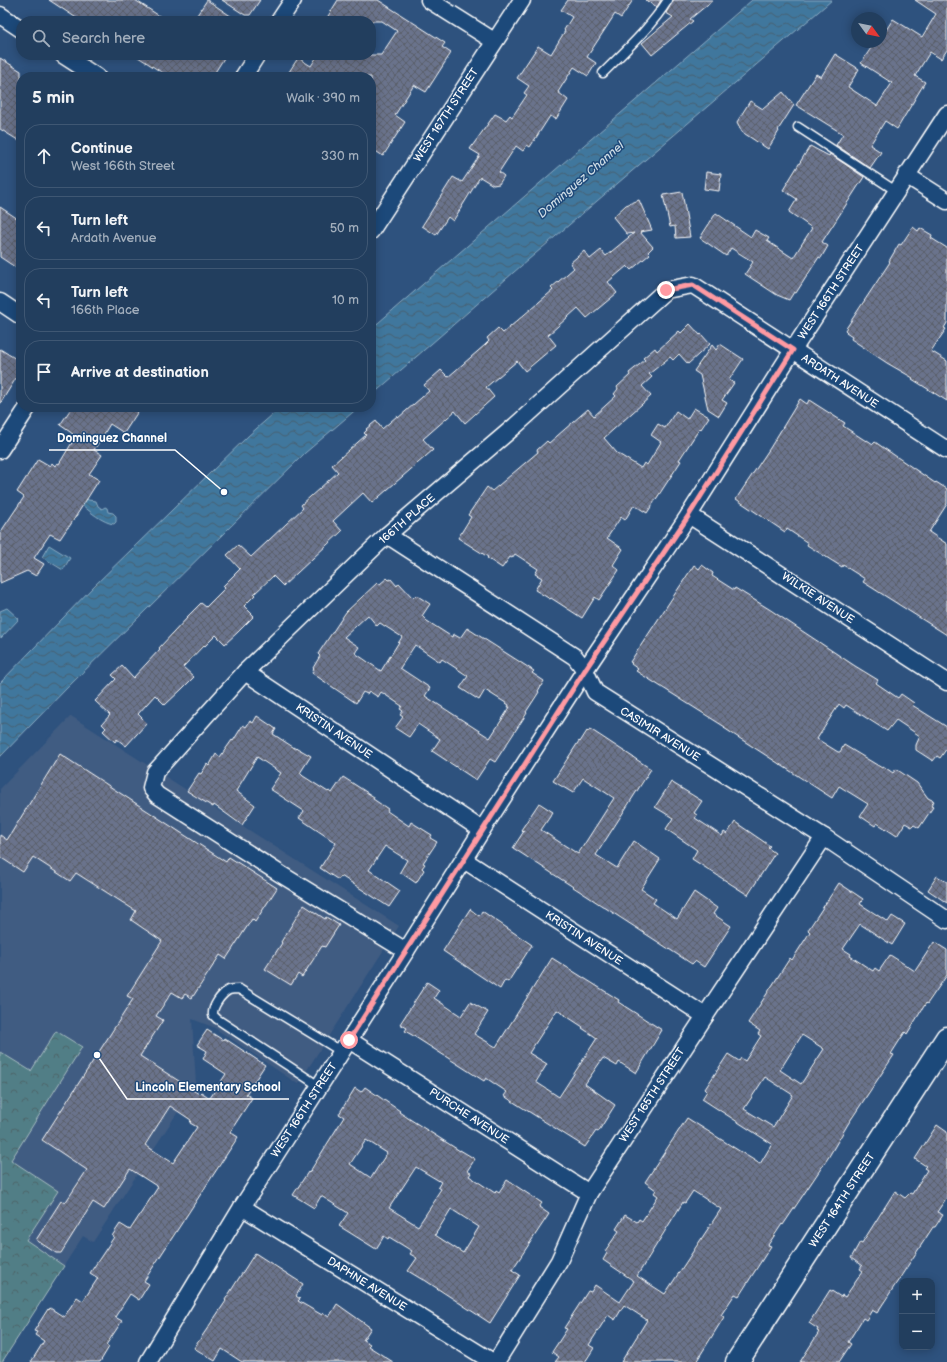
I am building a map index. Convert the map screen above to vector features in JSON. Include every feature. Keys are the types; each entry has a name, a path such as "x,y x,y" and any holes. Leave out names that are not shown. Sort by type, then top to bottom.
{"street":[{"path":"282,16 293,0"},
{"path":"429,0 494,41"},
{"name":"WEST 167TH STREET","path":"376,223 522,0"},
{"path":"0,15 16,25"},
{"path":"70,60 89,72"},
{"path":"246,72 254,60"},
{"name":"WEST 166TH STREET","path":"151,1361 242,1207 346,1046 482,830 585,670 689,515 793,350 947,114"},
{"path":"906,175 947,202"},
{"name":"ARDATH AVENUE","path":"693,285 947,450"},
{"name":"166TH PLACE","path":"406,951 216,834 157,795 151,788 155,772 245,672 387,535 515,426 666,290 693,285"},
{"path":"0,302 16,313"},
{"path":"0,450 25,412"},
{"name":"WILKIE AVENUE","path":"689,515 947,682"},
{"name":"CASIMIR AVENUE","path":"387,535 575,657 585,670 595,692 824,837 947,920"},
{"name":"KRISTIN AVENUE","path":"245,672 482,830"},
{"name":"WEST 165TH STREET","path":"496,1362 559,1261 589,1193 824,837"},
{"name":"KRISTIN AVENUE","path":"464,860 705,1016"},
{"name":"WEST 164TH STREET","path":"737,1362 947,1038"},
{"name":"PURCHE AVENUE","path":"346,1046 589,1193"},
{"name":"DAPHNE AVENUE","path":"242,1207 493,1362"}],"lane":[{"path":"603,73 634,42 668,0"},
{"path":"798,128 896,191"},
{"path":"320,1086 216,1020 212,1016 212,1010 224,993 231,989 239,989 346,1046"}],"shaded area":[{"path":"71,716 399,926 298,1084 213,1027 192,1019 196,1084 93,1242 83,1236 2,1362 0,1362 0,789"}],"green space":[{"path":"56,1031 82,1047 11,1160 58,1191 26,1240 64,1266 2,1362 0,1362 0,1052 31,1071"}],"water":[{"path":"752,0 832,0 376,392 376,325"},
{"path":"275,412 353,412 305,453 67,688 0,757 0,683 94,586 248,436"},
{"path":"86,498 88,500 96,501 98,506 102,509 105,507 107,508 108,512 113,513 116,516 116,522 114,524 105,521 88,510 81,504"},
{"path":"49,545 70,558 63,570 42,557"},
{"path":"7,608 19,619 1,638 0,611"}],"building":[{"path":"49,0 135,0 159,16 73,16"},
{"path":"207,0 231,16 196,16"},
{"path":"222,0 260,0 250,15 245,15"},
{"path":"338,0 378,0 445,43 442,47 451,53 426,92 414,85 395,115 405,122 383,156 376,151 376,72 289,72 297,60 301,60 311,66 315,60 376,60 376,55 381,55 397,31 382,21 376,21 376,16 328,16"},
{"path":"568,0 633,0 621,18 615,14 587,57 596,63 588,76 574,67 558,92 568,100 556,119 550,116 530,147 527,145 523,151 516,146 499,172 504,176 499,184 493,185 480,177 453,221 448,217 436,235 422,226 453,177 462,182 480,155 470,149 495,114 506,120 510,115 512,117 527,95 524,93 529,86 517,78 538,46 551,54 572,17 561,10"},
{"path":"646,0 661,0 657,7"},
{"path":"673,0 713,0 690,19 693,21 652,55 642,43 673,17 666,13"},
{"path":"915,0 947,0 947,50 941,59 930,52 915,76 925,82 897,129 885,121 870,145 881,152 870,168 836,145 843,134 796,105 816,74 821,77 835,54 859,69 848,87 877,106 892,83 861,63 871,48 887,48 887,28 893,19 922,37 936,14"},
{"path":"0,58 21,72 16,72 16,139 0,129"},
{"path":"143,60 223,60 215,72 161,72"},
{"path":"783,92 794,105 768,149 742,132 737,122 750,101 763,109"},
{"path":"810,146 829,156 830,154 864,177 822,242 828,246 821,258 819,257 796,293 794,292 789,300 777,295 745,274 753,262 731,248 726,256 700,238 716,213 751,237 755,230 769,238 767,241 793,258 812,228 789,212 797,199 783,190"},
{"path":"706,172 721,174 719,191 704,189"},
{"path":"682,192 690,237 676,238 675,226 670,227 663,195"},
{"path":"639,200 652,230 640,232 653,247 648,252 650,254 631,270 627,266 608,282 617,293 587,318 578,308 548,335 556,345 525,371 517,361 486,387 494,397 465,423 455,411 423,439 433,450 372,503 363,493 333,521 342,531 283,586 273,576 244,606 254,616 225,644 216,635 205,646 204,645 183,667 194,677 165,705 155,695 138,714 147,723 126,746 117,739 115,742 103,731 106,728 102,724 110,715 95,701 116,679 112,675 122,666 133,678 201,603 206,607 225,588 223,586 240,569 227,555 238,545 251,557 303,508 301,505 338,472 332,465 366,435 364,433 367,430 366,429 376,421 382,429 397,416 398,418 429,391 424,385 441,370 448,377 485,345 489,341 487,338 498,328 503,333 553,290 551,288 574,268 570,263 584,251 590,259 601,250 606,256 634,233 627,234 613,217 626,205"},
{"path":"0,207 16,218 16,268 0,257"},
{"path":"913,227 918,231 920,228 932,235 931,238 947,248 947,323 944,328 946,329 931,351 947,361 947,401 851,339 852,337 846,333 847,332 845,330 890,262 889,261 899,244 901,245"},
{"path":"690,324 710,344 688,364 679,354 673,360 670,357 649,374 652,377 642,386 651,396 604,438 617,453 641,468 644,463 647,465 661,442 651,435 658,424 665,428 676,411 687,419 694,408 709,417 679,460 681,461 647,513 634,505 625,520 621,517 607,538 623,549 613,565 619,570 599,600 595,597 582,618 551,598 550,599 535,590 542,578 535,574 538,569 515,554 512,558 510,557 502,568 487,558 488,557 458,538 471,517 468,515 487,487 492,491 538,452 537,450 547,441 549,443 588,409 594,416 616,396 614,394 618,389 617,387 630,375 629,373 645,360 643,358 655,348 657,351 679,331 681,333"},
{"path":"720,344 743,359 729,380 734,383 722,400 727,403 719,416 708,409 700,375 694,371 712,345 716,350"},
{"path":"0,349 16,359 16,378 0,404"},
{"path":"800,399 807,404 809,400 845,423 843,426 866,441 867,440 873,444 875,442 935,483 936,482 947,489 947,504 929,532 947,544 947,635 863,582 865,579 843,565 842,567 807,545 808,543 787,529 785,532 736,499"},
{"path":"69,412 138,412 124,433 110,424 94,450 102,455 89,474 99,480 60,539 50,534 34,558 44,564 36,576 27,571 0,583 0,533 24,497 17,492 38,459 50,466 52,463 55,466 57,463 59,464 73,441 70,439 73,434 60,425"},
{"path":"694,565 699,569 702,565 713,573 712,576 769,609 878,680 876,683 898,698 901,694 914,703 912,705 947,727 947,748 940,758 937,756 933,761 916,750 916,745 920,736 896,720 887,731 846,705 844,708 839,704 817,739 838,752 840,752 844,745 882,768 883,766 893,773 896,769 917,783 928,798 934,801 931,806 933,807 919,828 914,825 912,827 905,823 897,836 877,823 875,826 860,816 868,804 839,786 832,798 724,728 725,727 636,671 638,669 630,662"},
{"path":"387,578 389,580 391,579 397,586 399,583 413,598 416,595 430,604 422,616 427,621 452,637 453,634 460,638 467,628 534,671 532,673 544,681 526,712 527,713 495,762 490,759 476,780 432,751 440,739 418,724 409,737 395,728 403,717 400,715 403,711 400,709 402,706 381,692 378,697 369,691 367,694 363,692 356,703 312,673 313,668 320,656 318,654 346,612 377,583 380,584","holes":["368,615 377,626 380,623 402,637 381,671 355,653 359,647 344,637","415,645 440,662 442,659 468,676 460,688 479,700 485,690 509,705 508,707 510,707 490,738 425,696 430,688 400,668"]},
{"path":"257,716 276,729 273,734 296,749 297,748 311,756 300,773 303,776 332,793 343,777 374,797 373,799 388,809 387,811 409,826 411,822 432,835 430,838 437,842 423,863 425,864 422,868 424,870 416,883 400,872 407,860 385,846 369,870 400,891 389,907 341,876 337,879 320,868 336,843 299,818 304,811 270,789 281,773 257,757 236,791 255,805 242,825 214,805 213,807 187,791 199,773 201,774 207,764 209,766 216,754 220,757 232,740 233,741 243,725 246,727 250,721 253,723"},
{"path":"590,729 651,769 596,855 617,868 634,841 660,859 641,889 656,899 653,903 677,919 694,892 717,908 713,914 731,926 704,967 695,961 692,964 513,848 524,831 521,830 539,803 553,812 541,830 578,854 614,798 583,778 573,793 553,781 579,741 580,742"},
{"path":"60,754 226,862 229,857 277,888 255,922 252,919 226,959 220,955 192,998 185,994 182,998 172,992 156,1016 163,1020 140,1056 199,1094 201,1092 210,1098 226,1074 203,1059 207,1051 197,1045 207,1030 223,1040 224,1038 265,1065 246,1094 252,1098 230,1132 238,1137 144,1281 149,1284 139,1300 130,1294 115,1317 122,1321 106,1345 109,1347 100,1362 31,1362 44,1341 35,1335 37,1332 34,1331 48,1309 49,1310 50,1308 64,1317 77,1297 83,1301 98,1278 90,1273 114,1237 112,1236 120,1224 130,1230 158,1187 130,1169 104,1209 93,1202 61,1253 56,1253 36,1240 61,1201 65,1203 87,1170 42,1140 133,999 127,996 162,941 131,920 136,911 76,873 70,881 33,857 23,872 0,857 0,835 7,840","holes":["170,1106 191,1120 190,1123 197,1127 173,1163 145,1145"]},
{"path":"671,782 702,801 694,813 697,815 695,818 722,836 724,832 727,834 735,822 770,846 768,848 775,853 748,895 692,859 697,850 666,829 673,818 655,807"},
{"path":"937,876 947,882 947,903 928,890"},
{"path":"839,883 863,899 860,904 888,922 892,916 905,924 892,945 860,924 843,949 851,954 850,956 873,971 875,968 879,971 890,955 915,971 934,942 947,950 947,975 927,1004 926,1003 907,1034 905,1032 891,1054 894,1055 848,1124 828,1158 768,1245 771,1246 739,1296 735,1294 721,1315 724,1317 696,1362 621,1362 647,1320 624,1305 615,1320 608,1315 589,1345 594,1348 585,1362 555,1362 559,1357 552,1352 567,1329 564,1328 588,1291 591,1292 595,1285 620,1302 634,1281 603,1260 607,1253 605,1251 619,1231 616,1229 625,1215 637,1222 639,1219 642,1221 658,1196 654,1193 656,1190 645,1182 687,1118 760,1164 772,1144 702,1099 707,1091 705,1089 728,1054 739,1061 741,1058 745,1061 761,1036 758,1034 760,1031 748,1023 790,958 792,960 810,932 808,930","holes":["802,1035 824,1049 801,1084 780,1070","765,1077 793,1095 773,1127 744,1109","693,1191 721,1209 665,1294 637,1276 683,1202 685,1203"]},
{"path":"304,905 325,919 326,917 339,925 325,947 322,946 302,977 298,974 291,985 265,969"},
{"path":"470,909 479,916 482,911 532,945 508,982 505,980 500,989 443,951"},
{"path":"552,958 619,1000 618,1002 662,1030 636,1073 619,1062 617,1066 603,1058 585,1084 615,1105 598,1132 596,1131 585,1147 504,1096 507,1092 486,1078 484,1081 405,1031 407,1028 400,1024 427,982 439,990 434,998 461,1016 470,1002 488,1012 474,1034 496,1047","holes":["557,1010 583,1027 582,1028 597,1038 559,1097 536,1082 547,1064 529,1053"]},
{"path":"365,1087 408,1118 475,1159 467,1171 471,1173 469,1176 495,1193 496,1190 499,1192 507,1180 542,1203 539,1207 549,1214 512,1270 520,1275 490,1323 423,1279 408,1271 417,1258 410,1254 412,1251 389,1237 388,1239 384,1236 376,1249 339,1226 348,1213 321,1196 314,1208 293,1195 308,1172 309,1173 344,1117 339,1114 355,1088 361,1092","holes":["366,1140 387,1153 371,1178 350,1164","416,1167 441,1182 438,1187 441,1189 435,1198 436,1199 418,1226 389,1208","451,1209 479,1227 463,1253 435,1235"]},
{"path":"937,1125 947,1132 947,1197 937,1212 943,1215 935,1227 933,1227 877,1313 872,1310 866,1320 863,1318 848,1342 851,1344 839,1362 800,1362 819,1332 817,1331 818,1329 809,1323 830,1290 841,1297 842,1295 845,1297 863,1271 860,1269 862,1266 851,1258 860,1242 862,1243 895,1191 905,1198 910,1193 912,1194 927,1170 924,1168 926,1166 915,1159"},
{"path":"255,1253 303,1284 296,1296 300,1299 298,1301 322,1315 323,1313 329,1317 337,1304 371,1328 363,1340 370,1344 368,1346 393,1362 242,1362 222,1349 215,1361 194,1348 226,1301 225,1300"}],"place":[{"name":"Dominguez Channel","path":"224,492"},
{"name":"Lincoln Elementary School","path":"97,1055"}],"route":[{"path":"349,1040 585,670 689,515 793,350 693,285 666,290"}]}
